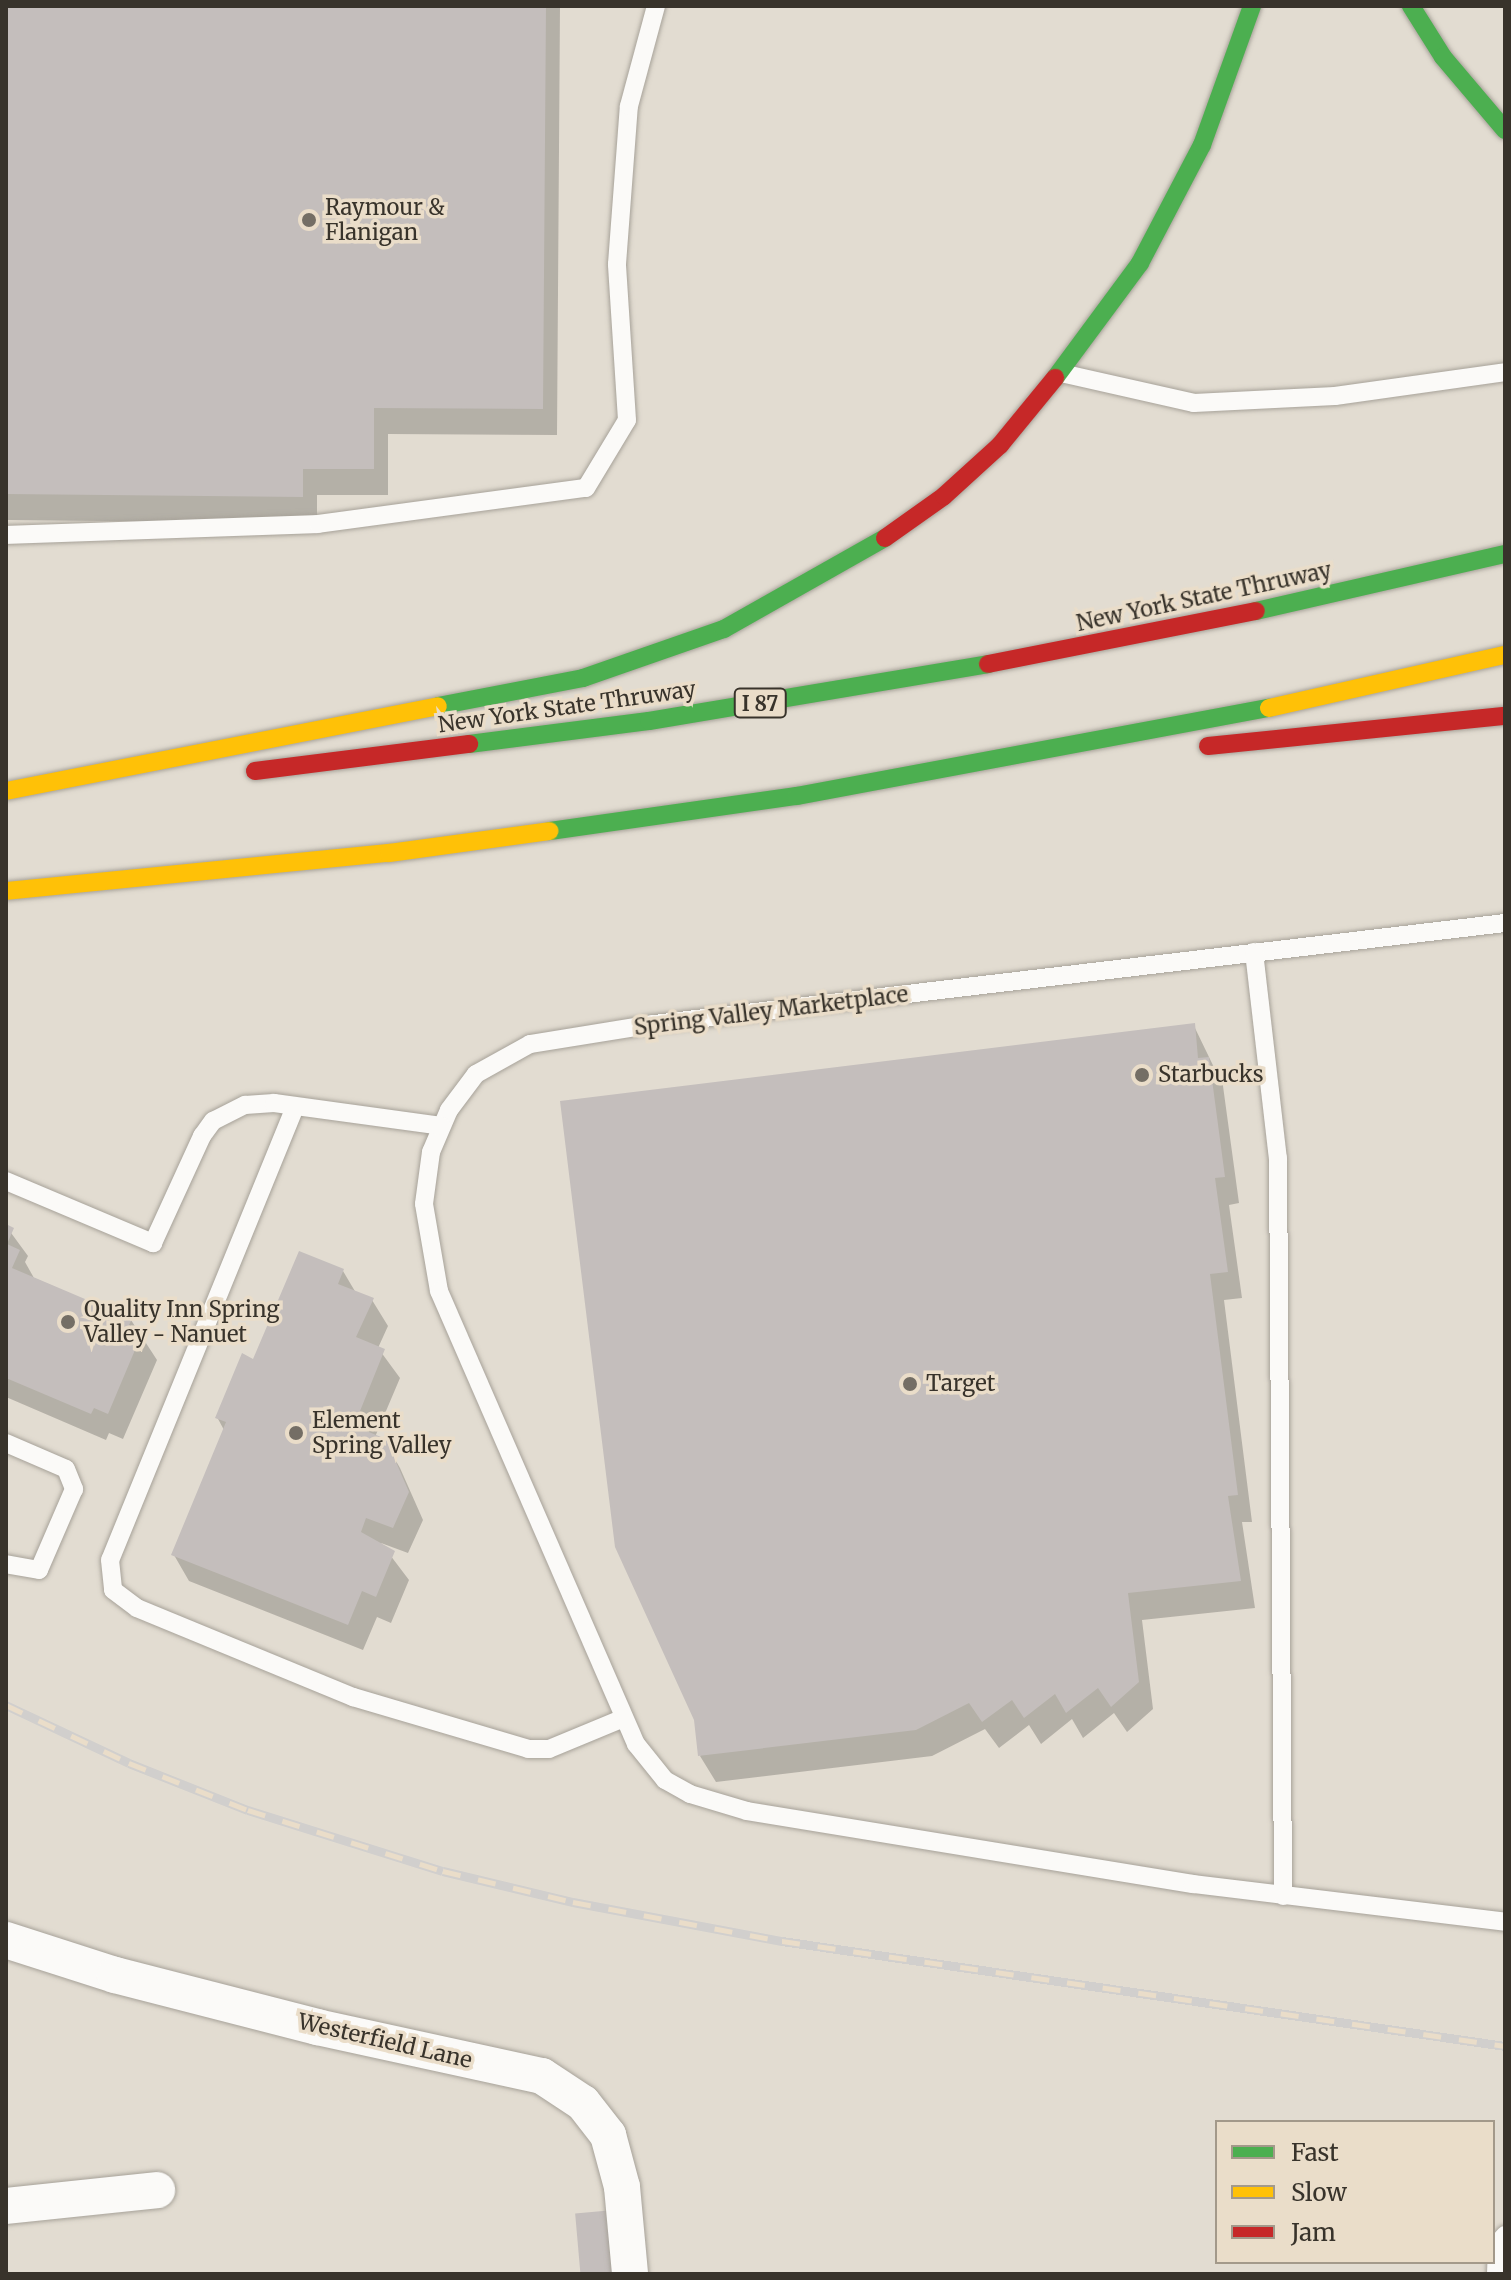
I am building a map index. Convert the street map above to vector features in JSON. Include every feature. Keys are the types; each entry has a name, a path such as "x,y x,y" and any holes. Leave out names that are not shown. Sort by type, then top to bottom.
{"highway":[{"path":"6,792 510,696 688,644 793,595 916,517 1025,419 1105,316 1174,203 1229,79 1252,6"},
{"path":"1411,6 1443,57 1505,130"},
{"name":"New York State Thruway","path":"230,774 528,738 916,677 1185,627 1505,554"},
{"path":"931,774 1231,716 1505,655"},
{"path":"1195,748 1505,716"},
{"path":"6,891 389,853 931,774 1132,754"},
{"path":"6,792 170,780"}],"street":[{"name":"Westerfield Lane","path":"6,1940 115,1975 288,2020 542,2076 583,2103 608,2135 622,2187 630,2274"},
{"path":"6,2206 157,2190"}],"lane":[{"path":"6,535 318,524 586,488 627,420 617,264 629,106 656,6"},
{"path":"1060,372 1194,403 1335,396 1505,372"},
{"name":"Spring Valley Marketplace","path":"1505,923 654,1024 530,1044 476,1074 441,1126 431,1152 424,1204 439,1291 624,1718 656,1771 715,1803 1283,1896 1505,1922"},
{"path":"1254,952 1278,1158 1283,1896"},
{"path":"6,1181 153,1243 194,1149 213,1121 245,1105 295,1107 441,1126"},
{"path":"295,1107 110,1560 113,1590 137,1608 353,1697 528,1749 549,1749 624,1718"},
{"path":"6,1443 66,1469 74,1489 49,1557 39,1570 23,1571 6,1564"},
{"path":"1496,2274 1497,2244 1505,2235"}],"building":[{"path":"6,6 546,6 543,409 374,408 374,469 303,469 303,497 6,494"},
{"name":"Target","path":"1195,1023 1198,1058 1209,1057 1225,1177 1215,1178 1228,1272 1210,1274 1238,1495 1228,1496 1241,1581 1128,1593 1139,1682 1111,1707 1098,1688 1066,1713 1055,1694 1024,1718 1012,1700 982,1722 969,1703 916,1730 698,1756 694,1720 615,1547 560,1101"},
{"name":"Quality Inn Spring Valley - Nanuet","path":"6,1224 14,1228 7,1244 20,1250 12,1268 132,1319 129,1325 143,1331 108,1414 94,1408 91,1414 6,1378"},
{"name":"Element Spring Valley","path":"299,1251 344,1269 338,1284 374,1298 356,1337 385,1349 354,1426 386,1439 409,1492 393,1528 366,1518 361,1532 395,1551 376,1597 362,1591 348,1625 171,1555 226,1422 215,1418 242,1353 253,1359"},
{"path":"614,2210 620,2274 580,2274 575,2213"}],"railway":[{"path":"6,1705 129,1763 248,1810 443,1871 573,1902 782,1941 1505,2046"}],"traffic: fast":[{"path":"1055,378 1140,263 1202,145 1252,6"},
{"path":"1411,6 1443,57 1505,130"},
{"path":"438,706 583,678 724,629 885,538"},
{"path":"1256,611 1505,554"},
{"path":"469,744 649,721 988,664"},
{"path":"550,831 797,796 1269,708"}],"traffic: slow":[{"path":"1269,708 1505,655"},
{"path":"6,791 438,706"},
{"path":"6,891 389,853 550,831"}],"traffic: jam":[{"path":"885,538 944,496 1000,445 1055,378"},
{"path":"988,664 1256,611"},
{"path":"1208,746 1505,716"},
{"path":"255,771 469,744"}],"place":[{"name":"Raymour & Flanigan","path":"309,220"},
{"name":"Starbucks","path":"1142,1075"},
{"name":"Quality Inn Spring Valley - Nanuet","path":"68,1322"},
{"name":"Target","path":"910,1384"},
{"name":"Element Spring Valley","path":"296,1433"}]}
